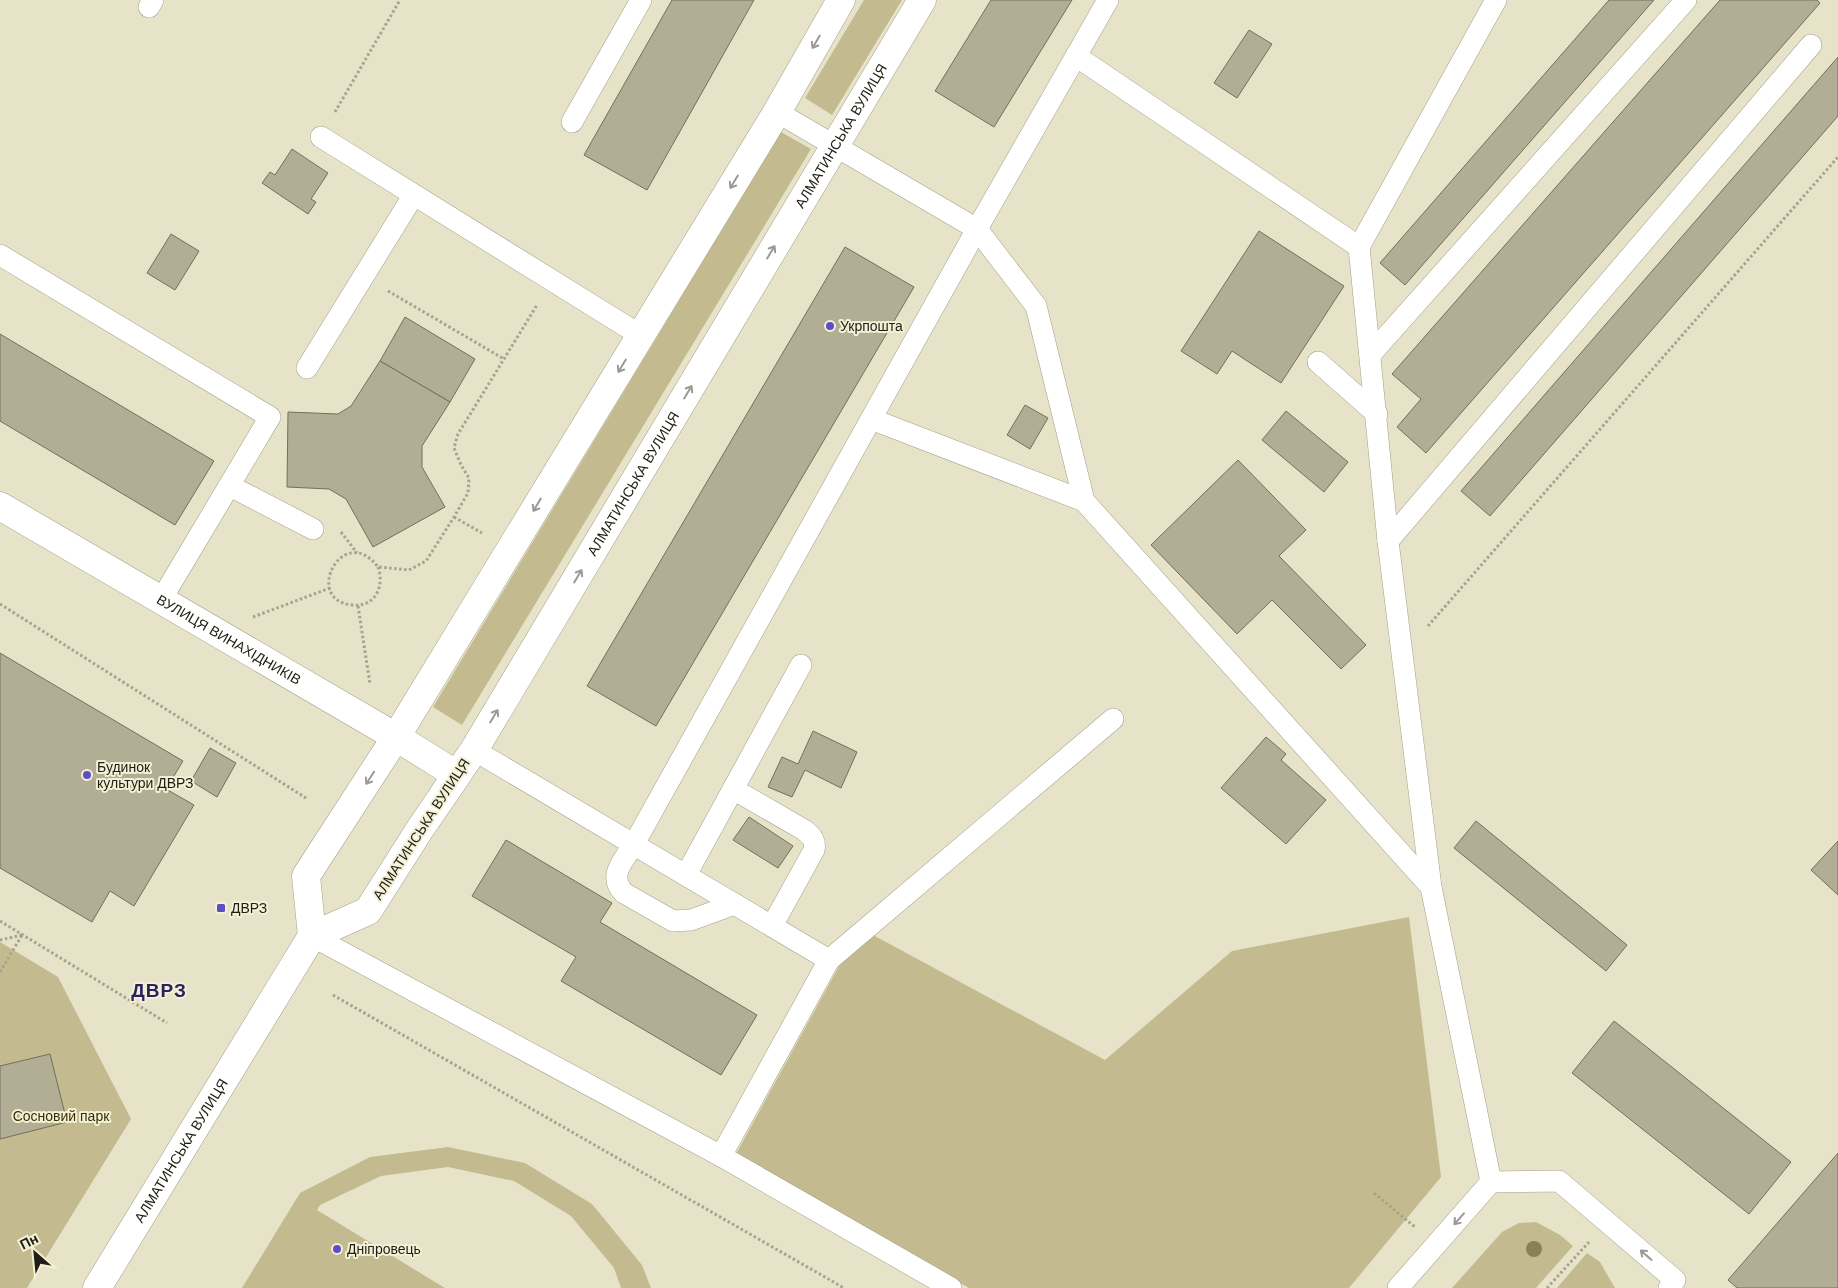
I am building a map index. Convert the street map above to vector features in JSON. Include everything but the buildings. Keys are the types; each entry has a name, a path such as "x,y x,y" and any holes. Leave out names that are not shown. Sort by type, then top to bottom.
{"street":[{"path":"312,936 306,876 396,737 777,112 841,0"},
{"name":"АЛМАТИНСЬКА ВУЛИЦЯ","path":"97,1288 312,936 368,911 420,829 474,750 922,0"},
{"name":"ВУЛИЦЯ ВИНАХІДНИКІВ","path":"0,506 457,774"}],"lane":[{"path":"572,122 641,0"},
{"path":"734,904 691,920 673,921 624,893 617,887 615,878 977,229 1108,0"},
{"path":"1491,1182 1431,886 1388,541 1377,414 1359,247 1496,0"},
{"path":"1370,355 1686,0"},
{"path":"1388,541 1811,45"},
{"path":"1076,56 1359,247"},
{"path":"777,112 977,229 1036,306 1084,501"},
{"path":"321,137 640,335"},
{"path":"307,368 414,196"},
{"path":"0,255 270,417 161,600"},
{"path":"1318,362 1377,414"},
{"path":"871,419 1084,501 1431,886"},
{"path":"230,486 313,529"},
{"path":"686,875 801,665"},
{"path":"721,1156 829,960 1114,719"},
{"path":"474,750 829,960"},
{"path":"733,789 804,830 811,835 815,843 814,850 772,926"},
{"path":"312,936 721,1156 951,1288"},
{"path":"1398,1288 1491,1182 1559,1181 1675,1280 1668,1288"}],"path":[{"path":"321,137 400,0"},
{"path":"1402,655 1838,157"},
{"path":"364,277 504,359"},
{"path":"378,567 381,584 374,598 358,606 340,602 334,596 328,579 334,563 341,557 358,553 366,556 378,567 410,570 426,561 468,493 469,478 454,448 458,434 551,280"},
{"path":"454,516 483,534"},
{"path":"250,618 330,588"},
{"path":"0,604 306,798"},
{"path":"358,606 370,687"},
{"path":"0,921 167,1023"},
{"path":"0,940 22,935"},
{"path":"0,972 22,935"},
{"path":"333,995 844,1288"},
{"path":"1374,1193 1418,1229"},
{"path":"1548,1288 1607,1222"}],"green space":[{"path":"864,0 902,0 832,115 805,98"},
{"path":"781,132 811,149 462,725 433,707"},
{"path":"1409,917 1441,1177 1349,1288 969,1288 736,1154 860,928 1105,1060 1232,951"},
{"name":"Сосновий парк","path":"0,942 58,977 131,1119 27,1288 0,1288"},
{"path":"448,1147 525,1163 592,1204 642,1265 651,1288 621,1288 614,1268 571,1216 514,1181 448,1167 381,1176 320,1205 317,1210 445,1288 242,1288 300,1193 370,1157"},
{"path":"1536,1222 1560,1235 1573,1246 1536,1288 1452,1288 1502,1232 1519,1223"},
{"path":"1587,1253 1600,1262 1615,1288 1557,1288"}],"place":[{"name":"Укрпошта","path":"830,326"},
{"name":"Будинок культури ДВРЗ","path":"87,775"},
{"name":"ДВРЗ","path":"221,908"},
{"name":"Дніпровець","path":"337,1249"}],"district":[{"name":"ДВРЗ","path":"159,990"}]}
